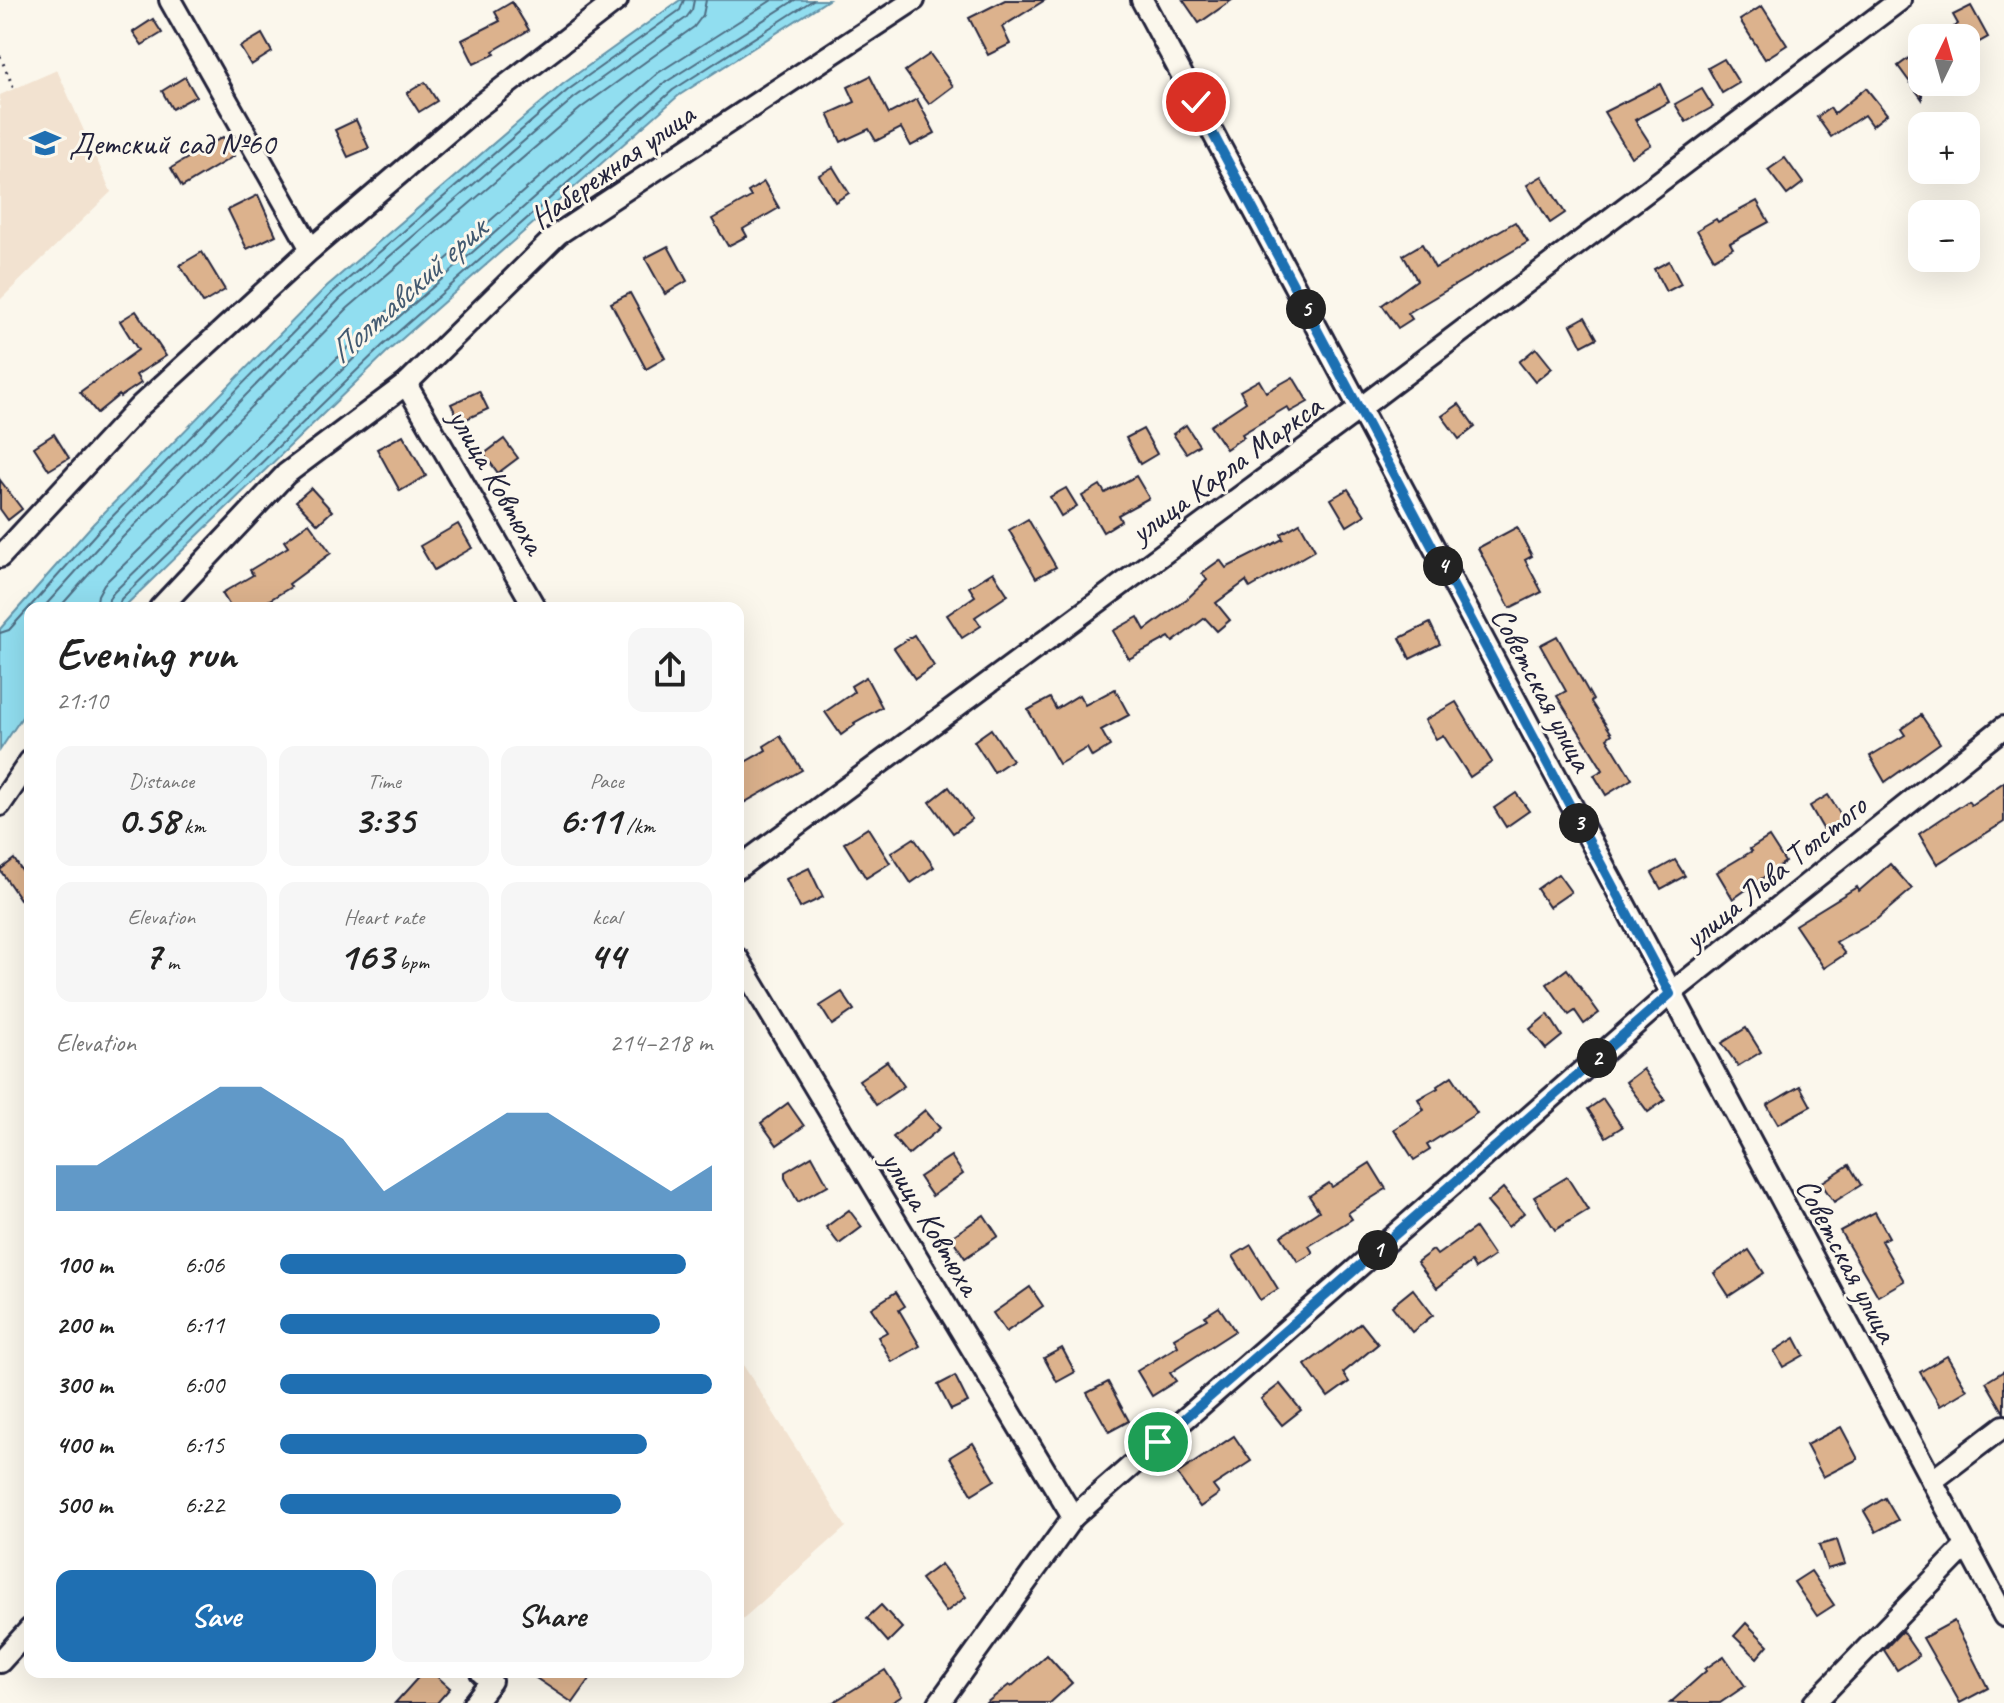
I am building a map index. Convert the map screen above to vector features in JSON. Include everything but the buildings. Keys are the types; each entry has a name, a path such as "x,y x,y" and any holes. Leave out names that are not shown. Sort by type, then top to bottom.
{"street":[{"path":"170,0 311,249"},
{"path":"0,557 140,406 311,249 474,110 617,0"},
{"name":"Набережная улица","path":"166,602 286,474 406,384 558,234 914,0"},
{"name":"Советская улица","path":"1142,0 2004,1616"},
{"name":"улица Карла Маркса","path":"744,864 1359,409 1900,0"},
{"name":"улица Ковтюха","path":"406,384 532,602"},
{"name":"улица Льва Толстого","path":"939,1703 1073,1517 1670,994 2004,727"},
{"path":"0,805 24,770"},
{"name":"улица Ковтюха","path":"744,969 1073,1517"},
{"path":"1932,1481 2004,1426"},
{"path":"1814,1703 1966,1546"},
{"path":"0,1662 24,1636"},
{"path":"474,1703 491,1681 488,1678"}],"path":[{"path":"0,56 14,89"}],"shaded area":[{"name":"Детский сад №60","path":"57,70 111,192 0,300 0,95"},
{"path":"744,1366 846,1527 744,1618"}],"water":[{"name":"Полтавский ерик","path":"680,0 828,0 678,96 387,352 129,602 24,602 24,714 0,750 0,629 93,524 327,286 563,84"}],"place":[{"name":"Детский сад №60","path":"45,143"}],"route":[{"path":"1158,1442 1670,994 1196,102"}]}
